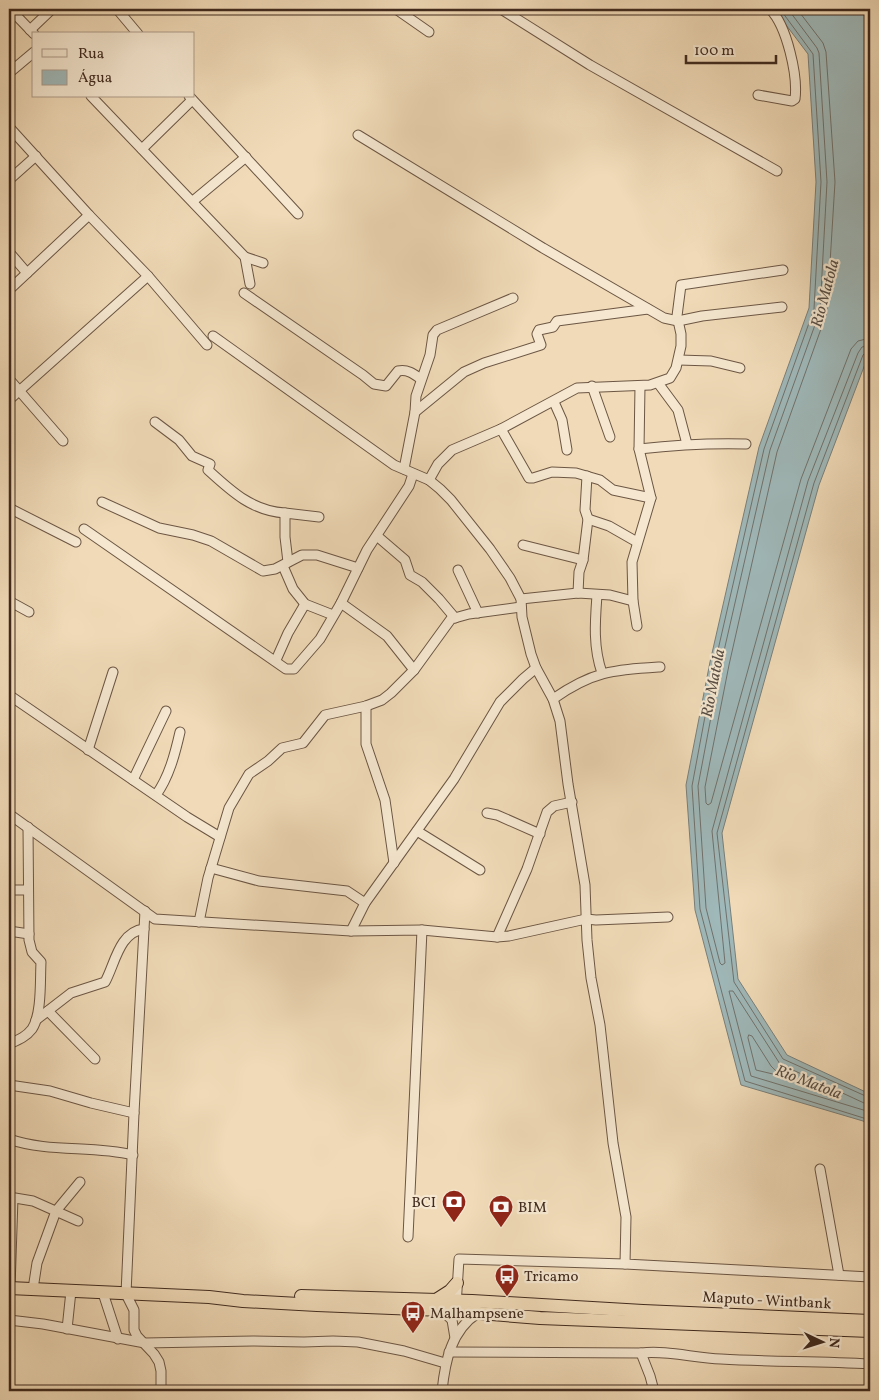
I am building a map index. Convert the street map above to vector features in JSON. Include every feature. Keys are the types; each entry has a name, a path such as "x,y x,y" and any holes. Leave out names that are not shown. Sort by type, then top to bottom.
{"highway":[{"path":"447,1306 450,1291 457,1282 472,1302"},
{"path":"9,1288 209,1297 243,1294 447,1306 478,1313 540,1318 663,1317"},
{"path":"447,1306 472,1302 663,1317"},
{"name":"Maputo - Wintbank","path":"663,1317 870,1321"},
{"name":"Maputo - Wintbank","path":"663,1317 870,1331"}],"street":[{"path":"10,9 32,32 52,9"},
{"path":"117,9 136,32"},
{"path":"396,9 428,32"},
{"path":"501,9 590,65 777,171"},
{"path":"758,95 795,100 796,82 792,56 778,18 770,9"},
{"path":"9,73 32,54"},
{"path":"93,98 245,257 263,264"},
{"path":"142,149 190,98 298,214"},
{"path":"9,127 89,215 148,276 207,345"},
{"path":"358,135 543,248 664,318 678,321 710,315 782,307"},
{"path":"9,180 36,156"},
{"path":"192,201 246,158"},
{"path":"9,290 89,215"},
{"path":"9,252 27,274"},
{"path":"245,257 250,284"},
{"path":"429,480 438,464 452,450 501,429 577,388 592,386 640,386 666,381 672,376 678,360 680,288 683,284 707,283 783,270"},
{"path":"9,400 148,276"},
{"path":"244,293 364,375 374,384 386,386 398,371 403,370 408,370 421,379"},
{"path":"404,469 415,412 416,396 430,355 433,335 437,330 513,298"},
{"path":"415,412 464,372 541,345 537,334 539,330 553,327 557,320 648,309"},
{"path":"213,336 394,465 429,480 450,500 490,549 510,578 521,603 531,654 536,668 553,699 560,721 585,885 591,978 600,1025 613,1143 626,1217 625,1264"},
{"path":"678,360 711,361 740,368"},
{"path":"9,379 63,442"},
{"path":"658,383 678,410 687,444"},
{"path":"592,386 610,437"},
{"path":"637,626 633,601 632,562 651,498 639,449 640,386"},
{"path":"554,402 562,420 567,450"},
{"path":"154,422 179,440 192,456 210,464 208,470 240,498 253,506 285,513 319,517"},
{"path":"501,429 529,478 552,472 576,473 600,480 613,490 651,498"},
{"path":"639,449 687,444 746,444"},
{"path":"84,529 276,660 286,669 294,670 313,649 341,603 367,550 409,486 413,474"},
{"path":"578,593 579,572 583,560 588,519 585,510 587,476"},
{"path":"102,502 159,528 193,535 210,541 263,571 269,571 302,556 317,555 358,568"},
{"path":"9,508 76,542"},
{"path":"285,513 286,564 293,589 305,604 333,615"},
{"path":"9,517 23,514"},
{"path":"588,519 609,526 637,542"},
{"path":"377,536 406,560 410,575 422,582 455,618"},
{"path":"523,545 583,560"},
{"path":"458,570 478,613"},
{"path":"199,922 229,808 249,774 268,761 282,748 303,743 325,715 366,706 382,700 392,693 414,670 451,620 521,603 578,593 610,595 633,601"},
{"path":"597,595 594,638 602,673"},
{"path":"9,601 29,612"},
{"path":"341,603 387,636 414,670"},
{"path":"276,660 288,633 305,604"},
{"path":"553,699 588,678 602,673 618,669 660,667"},
{"path":"351,931 365,903 454,779 500,702 536,668"},
{"path":"88,750 113,672"},
{"path":"9,695 187,817 220,837"},
{"path":"366,706 366,744 385,800 394,863"},
{"path":"133,780 166,711"},
{"path":"156,796 162,788 180,732"},
{"path":"497,937 527,870 546,812 554,806 572,802"},
{"path":"487,813 497,815 540,834"},
{"path":"9,814 155,919 351,931 422,930 497,937 586,919 668,917"},
{"path":"9,1044 21,1039 33,1028 39,1004 41,962 32,952 29,934 28,827"},
{"path":"417,831 480,870"},
{"path":"212,868 260,881 347,891 365,903"},
{"path":"9,890 28,890"},
{"path":"145,911 126,1294 134,1310 134,1330 137,1336 154,1354 158,1362 161,1371 161,1391"},
{"path":"36,1020 71,993 105,982 118,951 131,933 144,929"},
{"path":"408,1236 422,930"},
{"path":"9,931 29,934"},
{"path":"48,1011 95,1059"},
{"path":"9,1085 50,1091 134,1113"},
{"path":"9,1139 28,1145 108,1150 133,1155"},
{"path":"820,1169 838,1276"},
{"path":"33,1290 37,1263 56,1211 80,1182"},
{"path":"9,1288 11,1198 33,1202 78,1221"},
{"path":"455,1338 447,1306 457,1282 459,1259 625,1264 870,1277"},
{"path":"67,1329 71,1291"},
{"path":"103,1293 118,1339"},
{"path":"442,1391 445,1363 455,1338 468,1320 478,1313"},
{"path":"9,1320 92,1332 145,1344 253,1341 358,1342 404,1351 445,1363"},
{"path":"449,1352 653,1352 757,1362 870,1364"},
{"path":"640,1353 654,1391"}],"water":[{"name":"Rio Matola","path":"774,9 870,9 870,351 819,485 722,833 738,979 787,1055 870,1094 870,1125 863,1121 741,1085 695,910 686,785 710,662 759,447 809,308 816,182 808,54"}],"place":[{"name":"BCI","path":"454,1223"},
{"name":"BIM","path":"501,1228"},
{"name":"Tricamo","path":"507,1297"},
{"name":"Malhampsene","path":"413,1334"}]}
